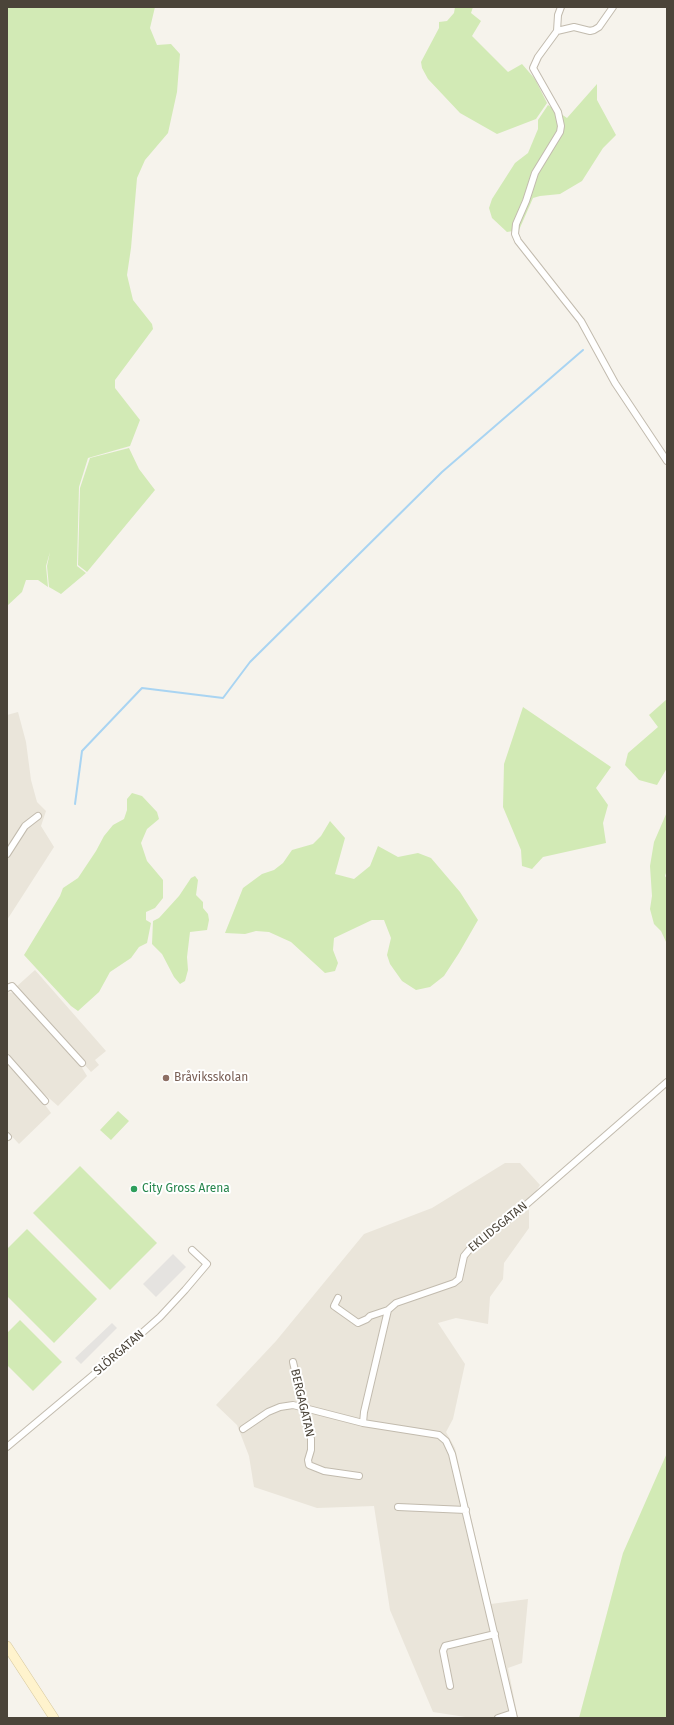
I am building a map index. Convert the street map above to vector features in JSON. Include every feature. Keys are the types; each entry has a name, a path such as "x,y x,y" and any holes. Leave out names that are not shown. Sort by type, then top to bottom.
{"main road":[{"path":"7,1646 54,1718"}],"street":[{"path":"561,7 558,15 557,31 538,57 534,68 558,112 561,126 560,132 535,173 526,201 516,224 515,234 518,241 581,321 615,383 667,461"},
{"path":"557,31 574,27 590,31 594,30 599,27 613,7"},
{"path":"7,854 25,826 38,816"},
{"path":"7,988 12,986 82,1063"},
{"path":"7,1058 45,1101"},
{"name":"EKLIDSGATAN","path":"388,1310 396,1303 454,1283 459,1279 464,1256 468,1250 520,1210 667,1082"},
{"name":"SLÖRGATAN","path":"7,1447 160,1317 207,1264 192,1250"},
{"path":"338,1298 334,1306 358,1323 370,1316 388,1310"},
{"path":"363,1423 388,1310"},
{"name":"BERGAGATAN","path":"293,1362 311,1439 311,1450 308,1460 309,1465 324,1471 359,1476"},
{"path":"243,1429 268,1412 280,1407 293,1405 363,1423 439,1435 446,1441 452,1454 466,1510 514,1716 498,1718"},
{"path":"398,1507 466,1510"},
{"path":"450,1686 443,1651 445,1646 495,1634"}],"shaded area":[{"path":"18,712 26,742 31,780 37,802 46,811 41,826 54,847 7,920 7,715"},
{"path":"35,970 106,1051 95,1060 99,1065 91,1072 16,987"},
{"path":"7,992 15,993 79,1063 87,1076 58,1106 34,1085 7,1054"},
{"path":"7,1062 40,1098 51,1113 19,1144 7,1131"},
{"path":"505,1163 520,1163 540,1185 529,1202 529,1228 504,1263 503,1279 490,1297 488,1324 456,1318 438,1323 465,1364 453,1419 446,1432 455,1448 491,1604 528,1599 522,1663 508,1668 518,1718 472,1718 433,1712 390,1610 374,1506 317,1508 254,1487 249,1456 237,1425 216,1405 276,1341 364,1234 432,1208"},
{"path":"173,1254 186,1267 156,1297 143,1284"},
{"path":"112,1323 117,1328 81,1364 75,1358"}],"green space":[{"path":"7,7 155,7 150,28 157,45 171,44 180,54 177,92 168,133 145,160 137,178 131,248 127,275 133,300 152,324 153,329 115,380 115,388 140,420 130,446 88,458 79,487 77,566 86,573 61,594 49,587 47,566 50,552 46,566 48,587 38,580 26,580 22,592 7,606"},
{"path":"455,7 473,7 471,13 481,21 472,36 508,72 522,64 535,79 547,103 536,119 497,134 460,113 428,79 422,68 421,62 439,28 439,22 447,21 454,13"},
{"path":"597,84 597,100 616,135 603,148 582,181 560,194 533,198 519,230 507,232 492,218 489,208 492,199 515,163 528,153 538,129 538,120 548,105 567,118"},
{"path":"129,448 139,469 155,490 87,572 78,565 80,488 90,458"},
{"path":"667,699 667,768 657,785 639,780 625,765 628,753 658,727 649,715"},
{"path":"523,707 611,767 596,788 608,805 603,823 606,843 543,857 532,869 522,866 521,850 503,807 504,764"},
{"path":"132,793 142,796 157,812 159,819 147,829 141,843 147,861 163,880 163,898 155,908 146,912 146,920 151,923 147,943 139,947 131,958 110,972 99,992 78,1011 71,1006 24,955 60,896 63,888 78,878 104,836 113,825 124,819 127,810 127,799"},
{"path":"667,812 667,870 665,876 667,879 667,944 661,931 654,924 650,909 652,896 650,866 654,842"},
{"path":"330,821 345,838 335,874 354,879 370,866 378,846 398,857 418,853 431,858 460,892 478,920 444,976 430,987 416,990 402,981 390,964 387,955 391,938 384,920 372,920 334,938 333,950 338,963 335,971 325,973 291,942 269,932 256,931 245,934 225,933 243,888 262,874 274,870 283,863 292,850 313,844 321,836"},
{"path":"195,876 198,880 196,895 203,902 203,908 208,914 209,920 207,930 190,932 187,957 188,970 185,981 180,984 174,977 162,954 152,944 153,921 159,918 179,896 191,878"},
{"path":"118,1111 129,1121 111,1140 100,1130"},
{"path":"80,1166 157,1243 110,1290 33,1213"},
{"path":"27,1229 97,1299 54,1343 7,1296 7,1249"},
{"path":"20,1320 62,1362 33,1391 7,1365 7,1333"},
{"path":"667,1453 667,1718 579,1718 623,1553"}],"waterway":[{"path":"75,804 82,751 142,688 223,698 250,662 442,472 583,350"}],"place":[{"name":"Bråviksskolan","path":"166,1078"},
{"name":"City Gross Arena","path":"134,1189"}]}
